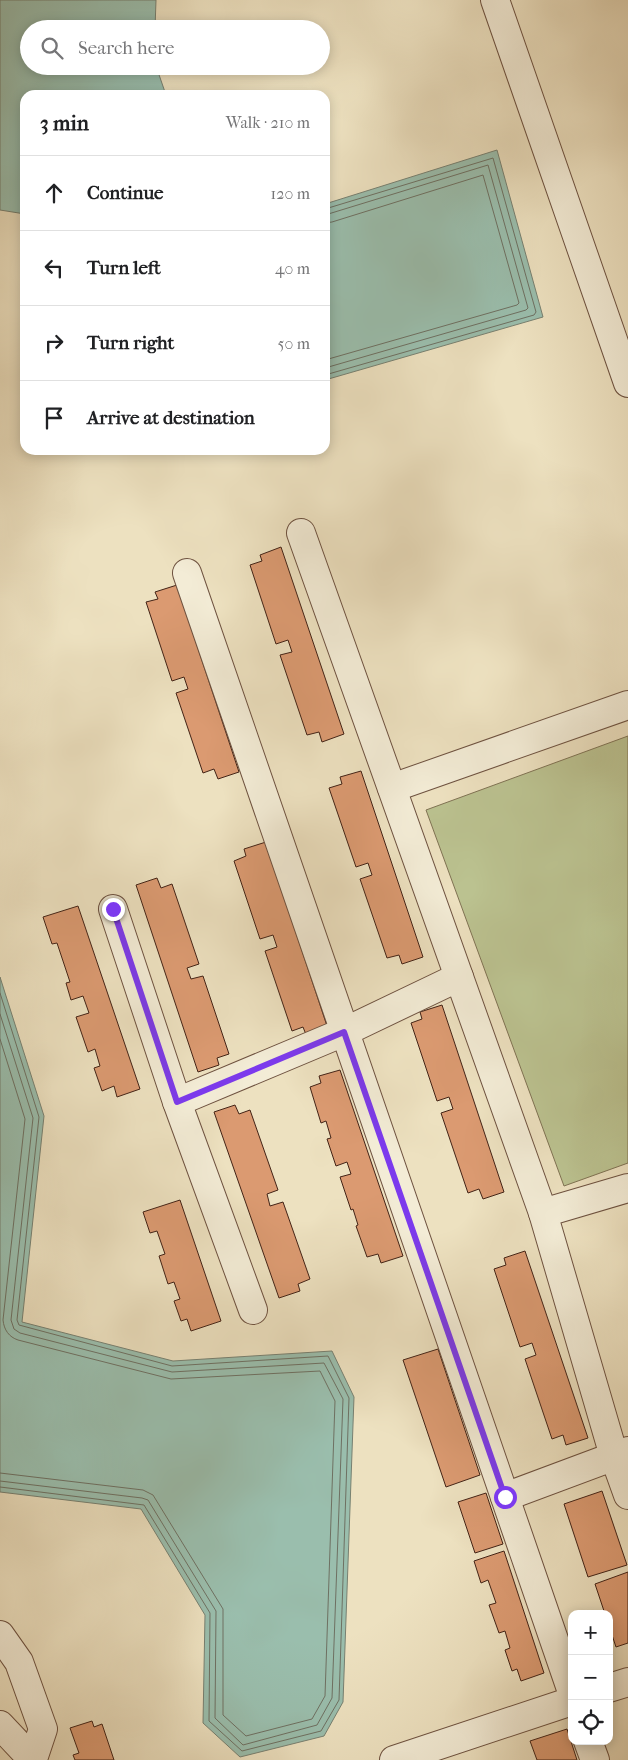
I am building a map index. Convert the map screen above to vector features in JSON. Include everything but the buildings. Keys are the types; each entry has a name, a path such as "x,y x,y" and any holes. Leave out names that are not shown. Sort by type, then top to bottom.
{"street":[{"path":"494,0 628,383"},
{"path":"301,533 543,1213 621,1454 628,1495"},
{"path":"187,573 568,1680"},
{"path":"392,788 628,705"},
{"path":"113,909 177,1102 253,1310"},
{"path":"177,1102 344,1032 459,977"},
{"path":"543,1213 628,1188"},
{"path":"505,1497 621,1454"},
{"path":"0,1635 19,1662 42,1729 33,1760"},
{"path":"613,1687 628,1682"},
{"path":"394,1760 568,1702"},
{"path":"0,1725 33,1760"},
{"path":"589,1745 595,1760"}],"shaded area":[{"path":"628,736 628,1163 564,1186 426,810"}],"water":[{"path":"0,0 156,0 155,20 20,20 20,75 159,75 164,90 20,90 20,213 0,210"},
{"path":"497,150 543,317 330,379 330,202"},
{"path":"0,977 44,1116 22,1322 173,1361 332,1351 354,1397 343,1702 324,1736 240,1757 203,1723 205,1615 141,1509 0,1492"}],"route":[{"path":"113,909 177,1102 344,1032 505,1497"}]}
